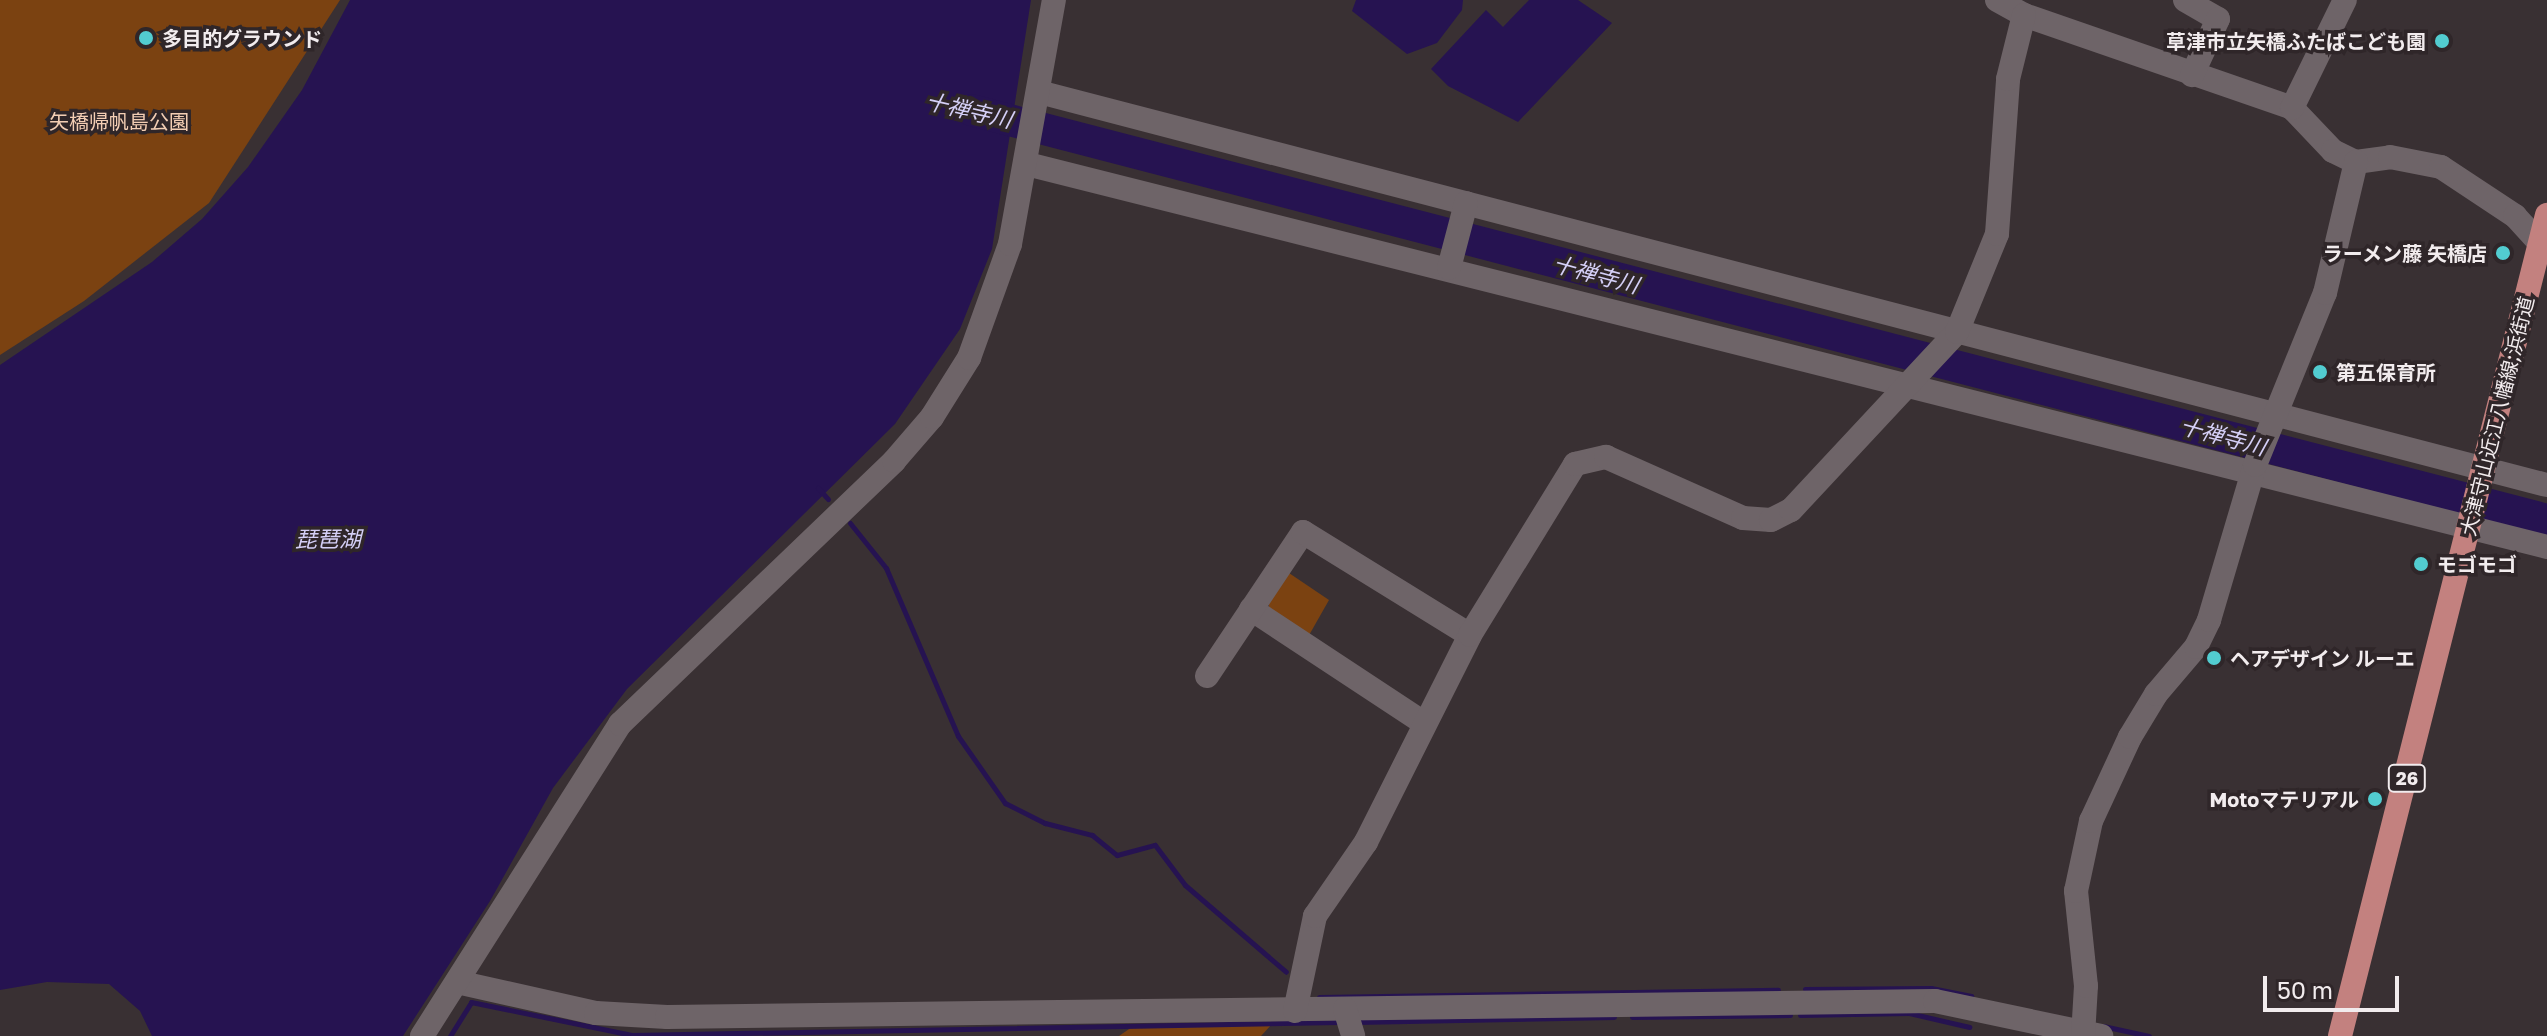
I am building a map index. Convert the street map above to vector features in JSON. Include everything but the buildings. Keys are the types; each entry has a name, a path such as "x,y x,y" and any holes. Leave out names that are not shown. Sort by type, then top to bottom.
{"main road":[{"name":"大津守山近江八幡線;浜街道","path":"2340,1036 2482,471 2543,247 2547,215"}],"street":[{"path":"422,1036 620,724 894,461 932,417 969,358 996,295 1028,159 1054,0"},
{"path":"1997,0 2024,15 2292,108 2333,151 2356,162 2390,157 2441,167 2515,216 2543,247"},
{"path":"2185,0 2218,19 2192,75"},
{"path":"2292,108 2345,0"},
{"path":"1295,1011 1315,916 1366,842 1470,635 1575,464 1606,457 1743,518 1771,520 1791,510 1915,382 1954,336 1997,234 2008,79 2024,15"},
{"path":"1039,96 1954,336 2547,485"},
{"path":"1028,159 2470,523 2547,547"},
{"path":"457,982 596,1013 667,1017 1935,1001 2089,1035 2076,891 2091,821 2130,737 2156,694 2196,647 2272,418 2325,293 2356,162"},
{"path":"1450,264 1464,208"},
{"path":"1207,676 1303,532 1470,635"},
{"path":"1251,609 1424,723"},
{"path":"1345,1009 1353,1036"}],"green space":[{"name":"矢橋帰帆島公園","path":"0,0 340,0 209,203 84,301 0,355"},
{"path":"1286,571 1329,600 1308,637 1269,608 1269,592"},
{"path":"1272,1024 1261,1036 1119,1036 1132,1027"}],"water":[{"name":"琵琶湖","path":"350,0 1031,0 992,249 960,329 895,424 627,689 553,788 490,901 403,1036 152,1036 140,1011 109,984 47,982 0,990 0,365 152,262 202,219 248,167 302,90"},
{"path":"1356,0 1463,0 1462,10 1437,43 1407,54 1352,11"},
{"path":"1529,0 1578,0 1612,23 1518,122 1448,86 1431,69 1486,10 1503,27"}],"waterway":[{"name":"十禅寺川","path":"971,110 2547,520"},
{"path":"818,488 828,499"},
{"path":"850,523 886,568 958,736 1005,803 1045,823 1092,835 1117,855 1155,845 1185,885 1286,972"},
{"path":"1805,989 1931,988 1971,996"},
{"path":"1319,997 1778,990"},
{"path":"450,1036 471,1002 632,1035 1338,1022"},
{"path":"1800,1015 1909,1013 1969,1027"},
{"path":"1632,1017 1790,1015"},
{"path":"1356,1022 1614,1017"},
{"path":"2103,1026 2149,1036"}],"place":[{"name":"多目的グラウンド","path":"146,38"},
{"name":"草津市立矢橋ふたばこども園","path":"2442,41"},
{"name":"ラーメン藤 矢橋店","path":"2503,253"},
{"name":"第五保育所","path":"2320,372"},
{"name":"モゴモゴ","path":"2421,564"},
{"name":"ヘアデザイン ルーエ","path":"2214,658"},
{"name":"Motoマテリアル","path":"2375,799"}]}
